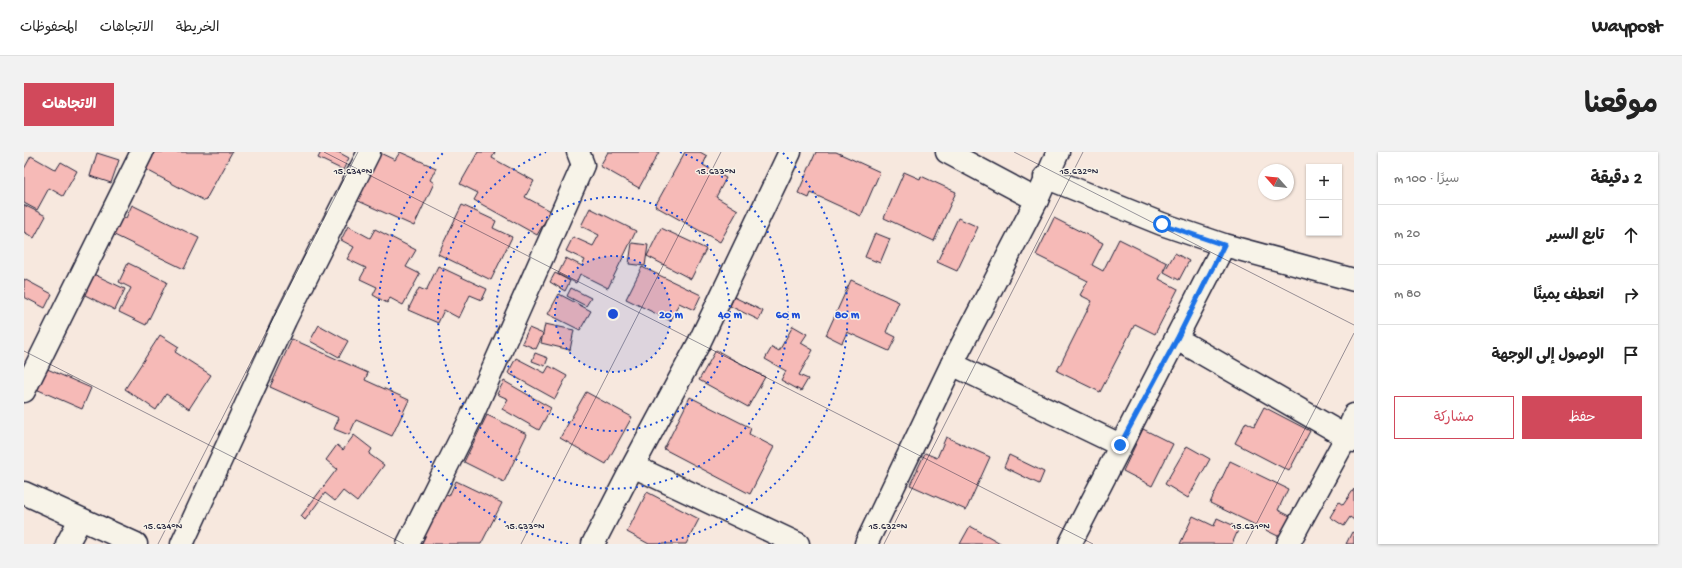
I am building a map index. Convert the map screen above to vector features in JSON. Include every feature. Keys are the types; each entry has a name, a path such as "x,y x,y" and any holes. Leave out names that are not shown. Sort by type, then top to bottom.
{"street":[{"path":"24,391 142,152"},
{"path":"182,544 286,320 369,152"},
{"path":"408,544 471,418 583,165 578,152"},
{"path":"593,544 699,343 790,152"},
{"path":"947,152 984,162 1037,200"},
{"path":"866,544 952,364 1037,200 1045,178 1058,152"},
{"path":"1045,178 1162,224 1224,245 1354,280"},
{"path":"1070,544 1120,445 1177,339 1224,245"},
{"path":"1177,339 1351,438"},
{"path":"952,364 1120,445"},
{"path":"1288,544 1351,438 1354,415"},
{"path":"633,466 798,544"},
{"path":"24,493 80,520 136,544"},
{"path":"67,544 80,520"}],"building":[{"path":"152,152 232,152 205,201 143,168"},
{"path":"321,152 338,152 349,158 343,170 318,158"},
{"path":"378,152 395,160 400,152 436,168 430,180 434,183 414,226 354,199"},
{"path":"478,152 495,152 492,158 534,181 525,197 551,211 537,235 474,200 478,193 460,184"},
{"path":"608,152 659,152 639,188 600,166"},
{"path":"685,152 700,152 707,156 703,165 726,178 716,197 738,210 720,242 655,206"},
{"path":"816,152 836,152 880,172 861,216 811,193 809,198 798,193"},
{"path":"97,153 119,160 111,183 90,176"},
{"path":"31,156 56,170 61,162 77,171 63,196 49,188 37,210 24,203 24,169"},
{"path":"904,172 920,179 921,176 956,192 934,241 884,218"},
{"path":"24,205 46,216 34,238 24,232"},
{"path":"132,205 199,238 184,269 104,230 113,212 126,218"},
{"path":"462,205 496,221 493,228 512,237 491,280 438,254"},
{"path":"590,208 636,231 608,288 580,274 576,283 558,274 566,258 582,266 585,260 566,251 573,237 593,246 599,235 581,226"},
{"path":"958,218 978,227 957,271 937,262"},
{"path":"1054,218 1103,243 1092,265 1103,271 1119,239 1167,263 1159,279 1178,289 1155,334 1135,324 1100,392 1057,371 1092,301 1080,295 1088,281 1036,255"},
{"path":"348,226 370,238 375,229 416,250 406,267 420,274 403,305 390,298 387,303 373,295 377,287 360,279 366,268 347,259 354,247 341,240"},
{"path":"661,228 706,249 691,279 647,256"},
{"path":"875,233 890,239 880,263 865,257"},
{"path":"632,243 648,245 645,266 629,264"},
{"path":"1175,253 1189,261 1179,280 1164,272"},
{"path":"128,263 167,282 146,325 119,312 131,288 119,282"},
{"path":"438,266 487,289 482,300 470,295 459,318 444,310 438,323 408,310 419,288 426,291"},
{"path":"642,267 701,295 694,310 679,303 671,321 626,299"},
{"path":"87,271 125,289 115,310 77,291"},
{"path":"555,273 570,281 565,291 550,282"},
{"path":"24,279 52,294 45,308 24,297"},
{"path":"851,280 899,302 886,332 896,337 889,351 847,332 842,343 826,335"},
{"path":"571,288 591,298 586,306 567,296"},
{"path":"559,294 591,311 580,330 548,314"},
{"path":"734,297 763,311 759,320 730,306"},
{"path":"545,324 574,330 570,350 541,343"},
{"path":"319,325 348,341 339,357 310,341"},
{"path":"793,326 807,334 801,343 813,350 799,375 808,379 801,391 781,380 786,371 765,359 772,347 779,351"},
{"path":"529,328 543,334 536,349 522,343"},
{"path":"160,335 179,347 175,352 211,375 189,409 166,394 156,410 125,389"},
{"path":"292,339 368,373 365,380 409,400 392,436 356,420 349,435 334,429 339,418 270,387"},
{"path":"716,350 765,377 748,407 699,380"},
{"path":"535,353 548,358 545,366 532,361"},
{"path":"516,358 545,373 549,366 567,376 555,399 508,373"},
{"path":"45,368 91,388 82,409 36,389"},
{"path":"504,381 551,408 539,430 502,409 508,399 497,394"},
{"path":"586,392 632,417 606,464 560,438"},
{"path":"690,397 751,428 749,434 774,447 750,494 664,449"},
{"path":"1264,407 1310,431 1289,471 1235,443 1246,422 1254,426"},
{"path":"487,415 527,434 504,482 464,462"},
{"path":"1143,429 1173,444 1152,486 1123,471"},
{"path":"354,435 372,449 369,454 384,465 357,502 343,491 335,501 325,493 305,520 301,516 337,469 326,460 337,445 343,450"},
{"path":"946,437 990,457 966,510 910,485 925,453 937,458"},
{"path":"1187,446 1210,459 1188,498 1165,484"},
{"path":"1009,455 1044,472 1039,484 1004,467"},
{"path":"1230,461 1288,489 1278,510 1290,516 1280,537 1210,503"},
{"path":"456,481 502,503 481,544 419,544 443,494 449,496"},
{"path":"1354,489 1354,520 1350,517 1344,526 1330,517 1339,502 1343,505"},
{"path":"647,492 699,519 686,544 649,544 627,532"},
{"path":"1193,516 1214,526 1217,518 1239,528 1232,544 1180,544"},
{"path":"970,526 1002,544 960,544"},
{"path":"1352,532 1354,533 1354,544 1346,544"}],"route":[{"path":"1120,445 1177,339 1224,245 1162,224"}]}
